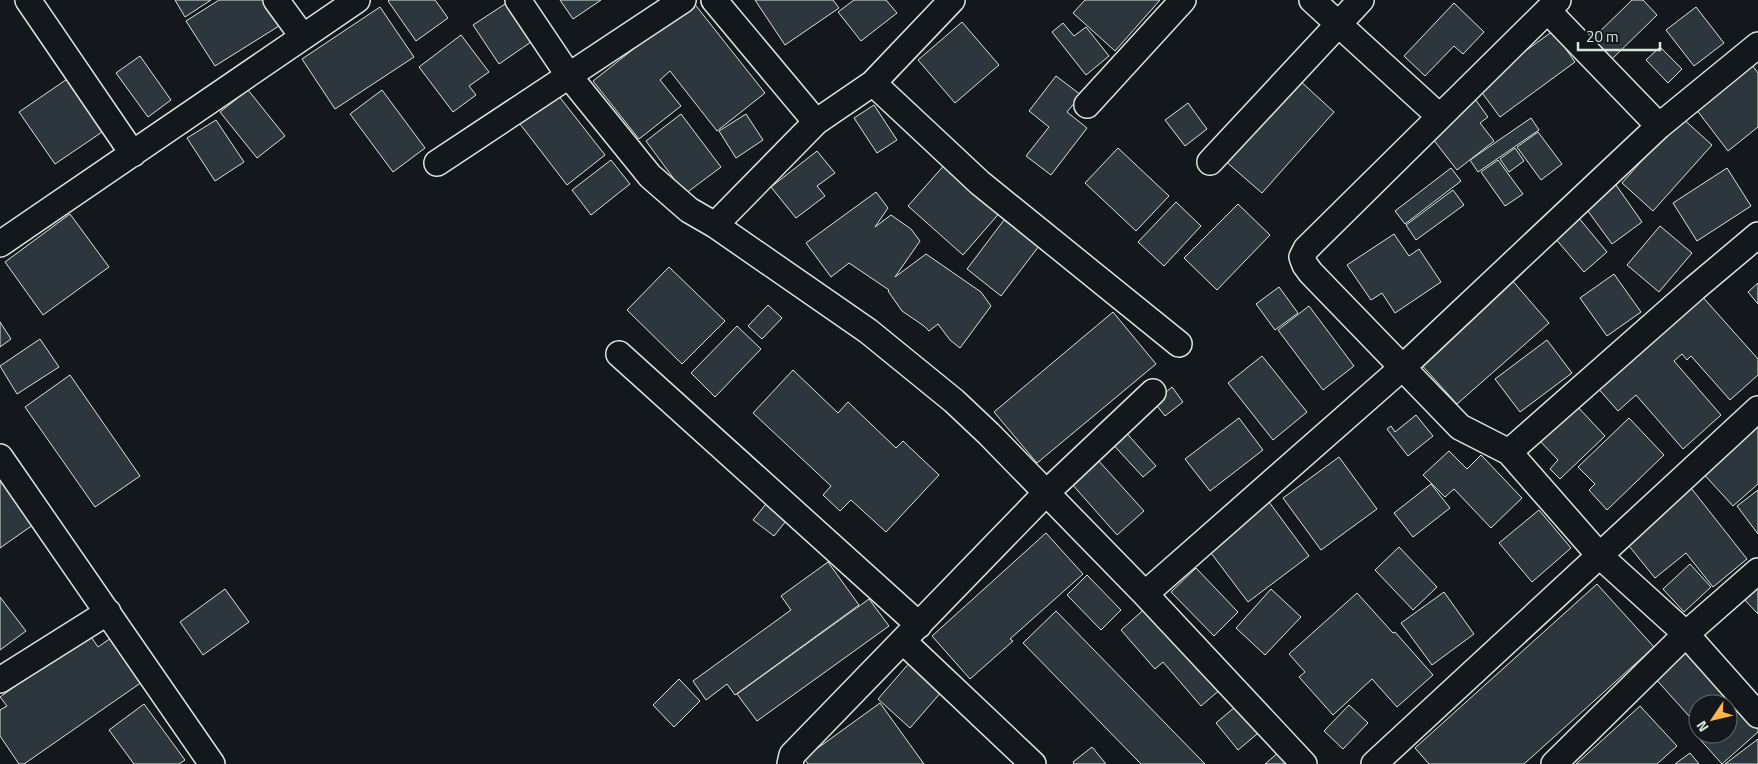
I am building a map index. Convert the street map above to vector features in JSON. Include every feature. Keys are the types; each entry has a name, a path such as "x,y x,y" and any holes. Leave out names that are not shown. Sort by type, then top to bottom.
{"street":[{"path":"28,0 133,154"},
{"path":"276,0 303,37"},
{"path":"0,244 357,0"},
{"path":"518,0 569,76 650,176 689,210 715,225 868,331 947,395 989,434 1046,492 1304,764"},
{"path":"437,163 683,0"},
{"path":"714,0 816,122"},
{"path":"715,225 816,122 873,84 952,0"},
{"path":"1087,105 1183,0"},
{"path":"1312,0 1439,116"},
{"path":"1210,162 1361,0"},
{"path":"1659,126 1553,5 1306,249 1302,257 1311,273 1460,427 1509,452 1600,556 1686,634 1758,715"},
{"path":"1144,594 1403,366 1659,126 1758,45"},
{"path":"873,84 980,184 1180,344"},
{"path":"1509,452 1758,235"},
{"path":"619,354 911,633 1033,764"},
{"path":"790,764 792,756 1046,492 1153,392"},
{"path":"1374,764 1758,409"},
{"path":"0,457 212,764"},
{"path":"1554,764 1686,634 1758,571"},
{"path":"0,680 108,612"}],"building":[{"path":"175,0 211,0 185,17"},
{"path":"219,0 263,0 279,26 215,66 186,21"},
{"path":"389,0 435,0 448,18 416,41"},
{"path":"560,0 601,0 573,19"},
{"path":"755,0 833,0 839,8 785,45"},
{"path":"854,0 886,0 897,13 861,41 838,12"},
{"path":"1085,0 1160,0 1115,51 1073,13"},
{"path":"1632,0 1643,0 1657,15 1611,60 1591,40"},
{"path":"693,2 765,93 717,131 670,71 660,80 681,106 639,139 593,81"},
{"path":"1454,3 1484,32 1463,54 1454,46 1425,76 1404,56"},
{"path":"505,4 531,42 499,64 473,25"},
{"path":"380,7 414,57 335,109 302,59"},
{"path":"1696,7 1724,43 1694,66 1666,30"},
{"path":"962,22 999,65 955,103 918,60"},
{"path":"1063,23 1074,36 1086,27 1109,56 1086,75 1052,32"},
{"path":"1553,31 1575,62 1500,117 1477,86"},
{"path":"461,35 489,72 469,86 476,95 453,112 419,67"},
{"path":"1660,47 1682,69 1668,83 1646,60"},
{"path":"140,56 171,100 148,117 116,73"},
{"path":"1752,65 1758,73 1758,127 1728,151 1696,109"},
{"path":"73,75 108,128 55,164 19,112"},
{"path":"1056,76 1081,95 1067,112 1087,128 1051,175 1026,156 1049,127 1029,111"},
{"path":"1297,78 1334,112 1262,193 1224,160"},
{"path":"248,90 285,136 257,158 220,112"},
{"path":"382,90 425,148 393,172 350,114"},
{"path":"558,95 605,155 567,185 520,124"},
{"path":"1475,99 1488,117 1480,123 1494,141 1457,170 1429,134"},
{"path":"1188,103 1207,129 1185,146 1165,120"},
{"path":"874,105 897,140 877,153 854,118"},
{"path":"681,114 721,167 685,194 646,141"},
{"path":"746,114 763,140 736,158 719,131"},
{"path":"1681,117 1712,145 1653,211 1622,183"},
{"path":"1531,118 1539,130 1478,172 1470,160"},
{"path":"216,120 244,162 215,181 187,138"},
{"path":"1538,132 1562,164 1541,180 1517,147"},
{"path":"1118,148 1169,196 1136,231 1085,183"},
{"path":"1515,148 1524,161 1509,172 1500,159"},
{"path":"817,151 835,173 817,186 825,196 796,218 771,187"},
{"path":"611,160 630,184 591,215 572,190"},
{"path":"1498,160 1523,194 1505,206 1481,172"},
{"path":"947,162 1002,210 963,255 908,206"},
{"path":"1451,168 1461,181 1405,224 1395,211"},
{"path":"1727,168 1751,206 1697,241 1673,203"},
{"path":"1616,185 1642,222 1612,244 1585,207"},
{"path":"1453,190 1464,205 1416,240 1406,225"},
{"path":"876,192 888,208 875,227 891,215 911,229 920,241 895,277 926,254 981,292 991,306 960,348 950,340 938,324 929,331 902,311 889,290 849,263 831,277 806,243"},
{"path":"1176,202 1201,226 1164,266 1138,242"},
{"path":"1238,204 1270,235 1217,290 1184,258"},
{"path":"70,214 109,267 43,315 5,262"},
{"path":"1578,217 1607,252 1584,272 1554,237"},
{"path":"1004,220 1039,246 1001,296 967,269"},
{"path":"1660,226 1692,253 1659,292 1627,265"},
{"path":"1394,234 1409,256 1419,249 1441,282 1395,313 1382,293 1371,300 1347,265"},
{"path":"669,267 725,321 682,364 627,310"},
{"path":"1614,274 1641,312 1607,336 1580,298"},
{"path":"1511,279 1549,323 1457,404 1418,361"},
{"path":"1758,283 1758,304 1748,292"},
{"path":"1279,287 1298,313 1275,330 1256,304"},
{"path":"1700,294 1758,359 1758,375 1730,400 1691,356 1687,360 1682,354 1674,361 1721,415 1683,449 1636,395 1618,411 1596,386"},
{"path":"768,305 782,318 762,339 748,326"},
{"path":"1309,306 1354,366 1323,390 1278,330"},
{"path":"1113,312 1156,364 1037,463 994,412"},
{"path":"0,322 11,339 0,347"},
{"path":"737,326 761,349 715,397 691,373"},
{"path":"40,339 59,367 17,394 0,366"},
{"path":"1547,340 1572,373 1520,412 1495,379"},
{"path":"1262,356 1307,412 1273,440 1228,383"},
{"path":"793,370 838,413 848,402 896,448 903,441 939,475 886,532 851,500 840,511 823,495 831,486 753,413"},
{"path":"70,375 140,476 95,507 25,407"},
{"path":"1172,387 1183,402 1165,416 1154,402"},
{"path":"1576,405 1605,436 1560,479 1550,469 1558,460 1539,440"},
{"path":"1416,415 1433,436 1408,456 1387,429 1391,426 1395,432"},
{"path":"1239,418 1263,450 1210,491 1185,459"},
{"path":"1629,418 1664,455 1607,510 1589,490 1595,484 1578,467"},
{"path":"1758,420 1758,484 1733,506 1699,469"},
{"path":"1121,427 1156,466 1143,477 1108,439"},
{"path":"1449,451 1467,469 1481,455 1522,498 1491,528 1454,489 1445,497 1423,475"},
{"path":"1339,457 1377,509 1321,550 1283,498"},
{"path":"1097,459 1144,511 1117,535 1071,483"},
{"path":"0,462 40,520 0,548"},
{"path":"1431,484 1450,508 1413,537 1394,513"},
{"path":"1691,488 1747,559 1713,587 1686,553 1655,578 1625,541"},
{"path":"1758,490 1758,534 1737,506"},
{"path":"770,499 790,516 774,536 753,520"},
{"path":"1269,502 1309,556 1248,602 1208,549"},
{"path":"1539,510 1571,548 1532,582 1499,543"},
{"path":"1046,533 1083,574 1010,639 1013,641 970,679 932,636"},
{"path":"1399,547 1437,587 1413,610 1375,570"},
{"path":"828,562 859,605 735,695 727,684 706,700 693,681 791,610 781,596"},
{"path":"1690,564 1711,587 1684,612 1663,589"},
{"path":"1196,568 1238,612 1214,636 1171,592"},
{"path":"1087,575 1121,610 1101,630 1067,595"},
{"path":"1758,583 1758,614 1743,598"},
{"path":"1597,584 1654,647 1524,764 1429,764 1415,748"},
{"path":"225,589 249,622 203,655 180,622"},
{"path":"1271,589 1301,617 1265,655 1236,628"},
{"path":"1444,592 1474,634 1432,665 1401,623"},
{"path":"1357,593 1433,675 1397,707 1372,679 1333,715 1299,677 1305,672 1289,654"},
{"path":"0,597 26,631 0,650"},
{"path":"869,599 889,626 757,721 737,694"},
{"path":"1150,604 1222,688 1201,706 1163,662 1155,669 1121,630"},
{"path":"1056,611 1205,764 1141,764 1023,643"},
{"path":"87,631 98,647 111,638 142,682 24,764 19,764 0,736 0,710 7,706 0,697"},
{"path":"1688,645 1731,694 1688,694 1688,715 1653,676"},
{"path":"911,661 943,690 910,728 878,699"},
{"path":"679,679 700,701 674,727 653,705"},
{"path":"1241,702 1263,729 1238,750 1216,723"},
{"path":"1738,702 1758,725 1758,732 1722,764 1704,744 1738,744"},
{"path":"880,703 924,764 808,764 804,758"},
{"path":"144,704 185,760 179,764 134,764 109,730"},
{"path":"1349,705 1368,723 1343,749 1324,731"},
{"path":"1640,706 1677,746 1657,764 1576,764"},
{"path":"1758,739 1758,764 1725,764"},
{"path":"1092,747 1106,764 1074,764 1073,762"},
{"path":"1279,752 1289,764 1265,764"},
{"path":"1690,753 1699,764 1675,764"}]}
